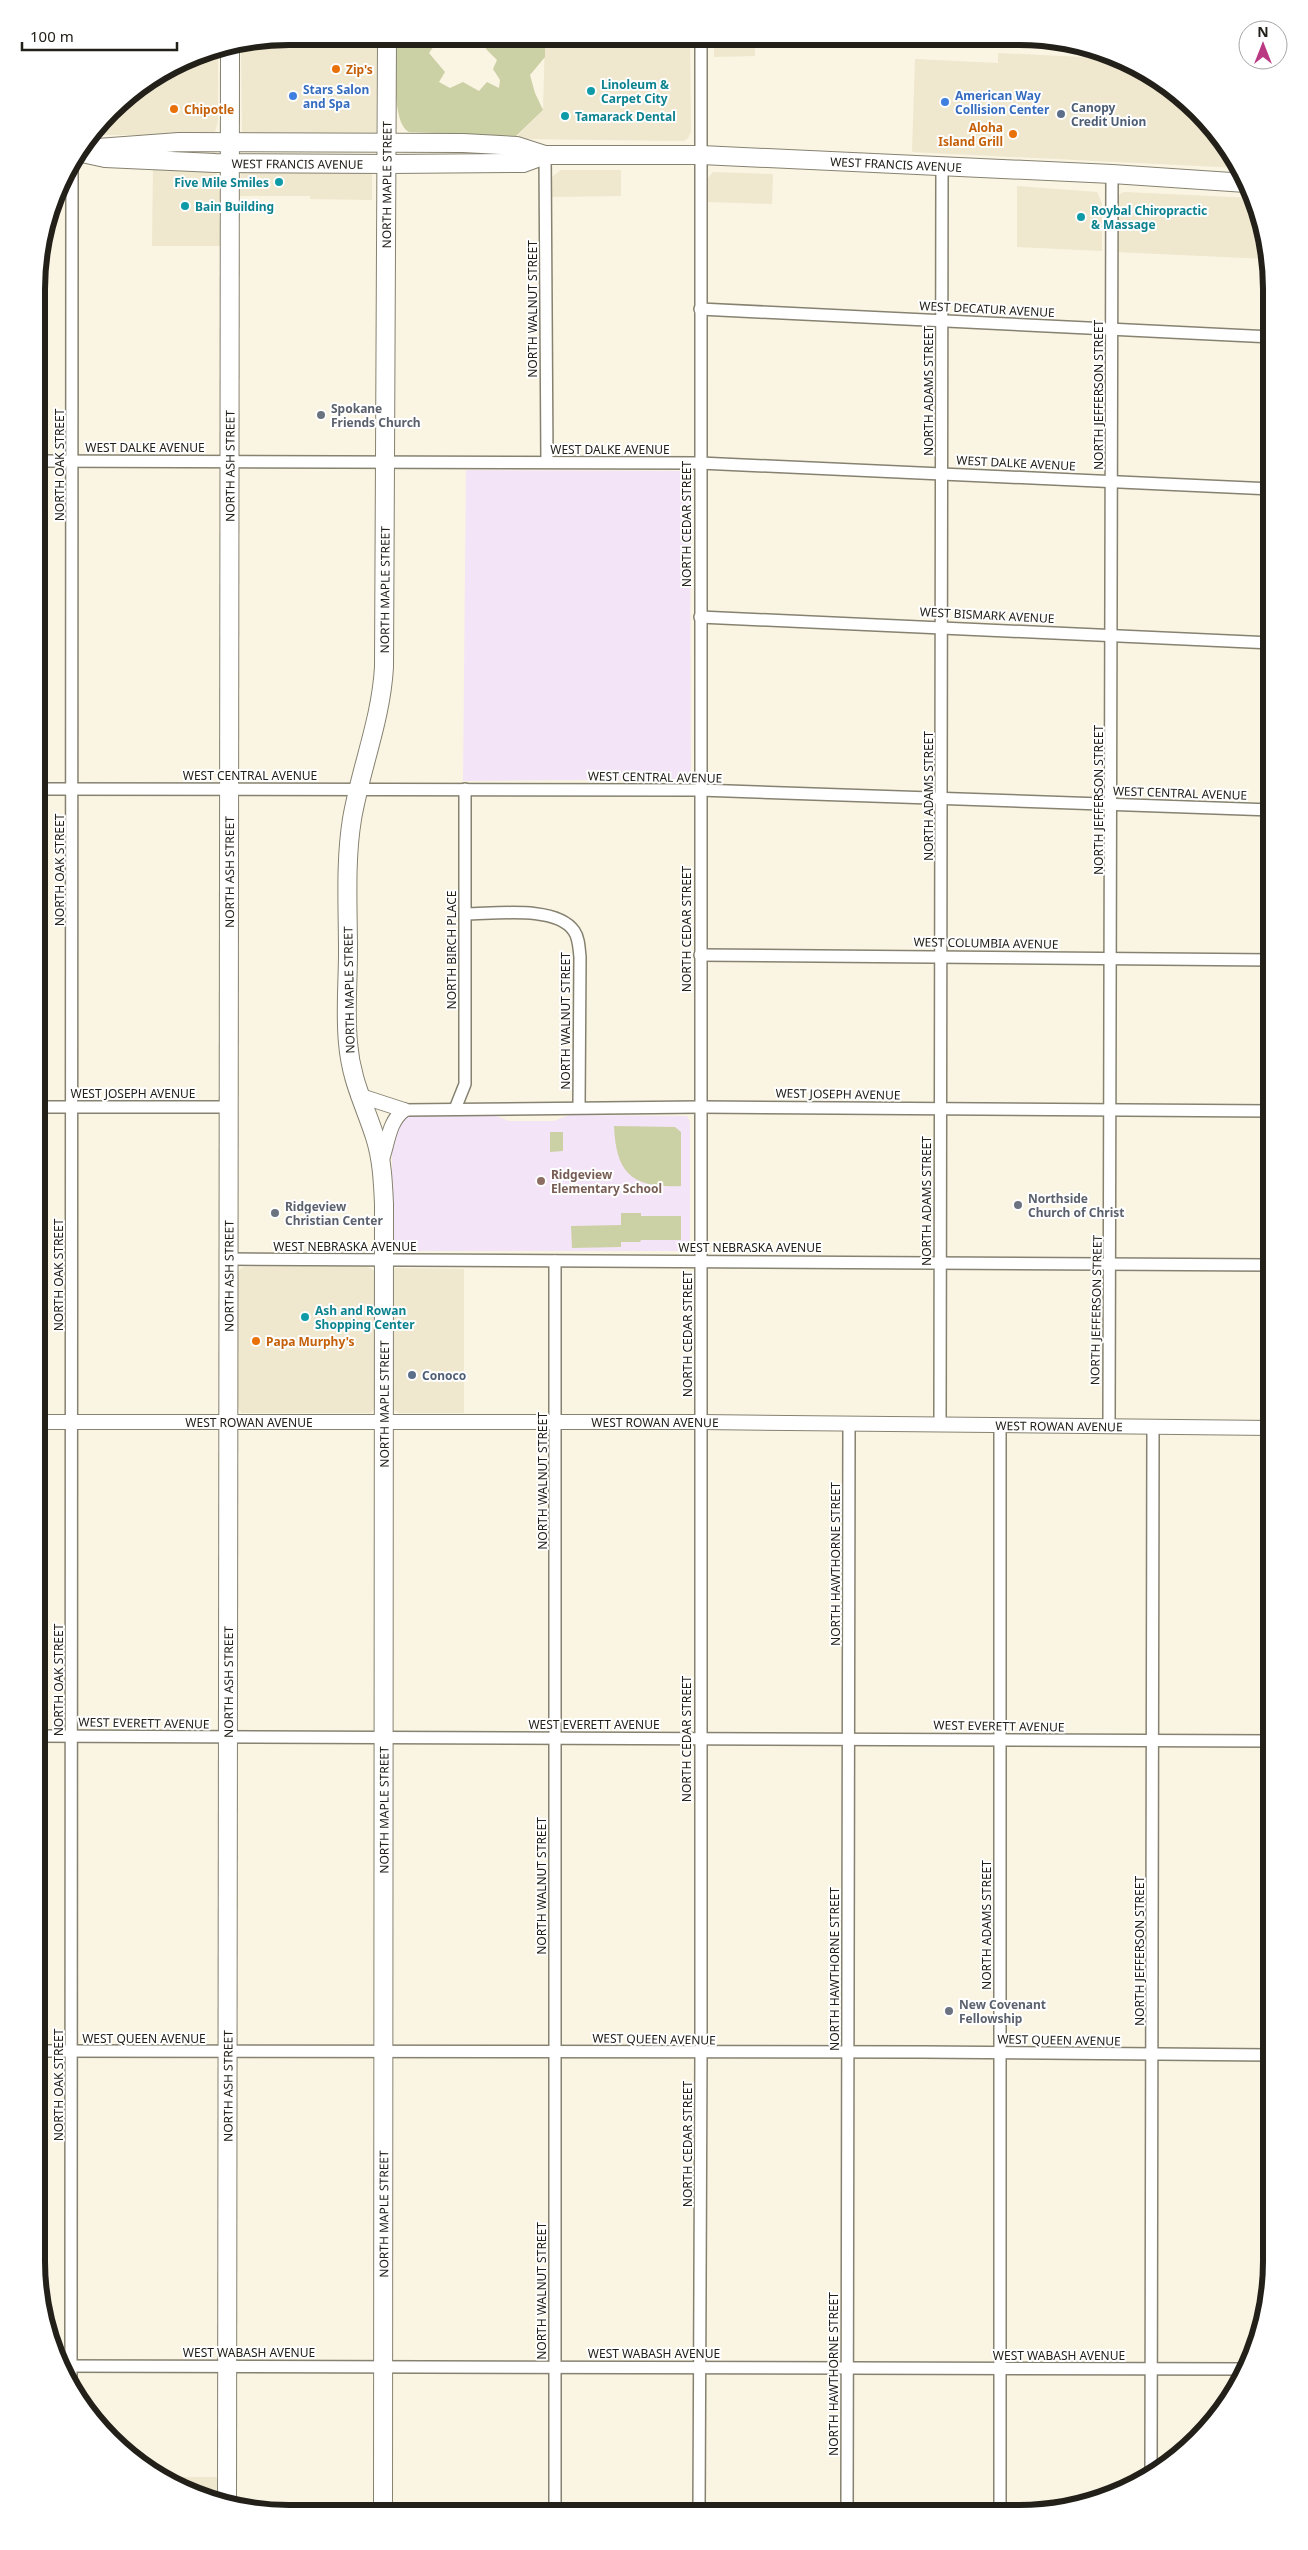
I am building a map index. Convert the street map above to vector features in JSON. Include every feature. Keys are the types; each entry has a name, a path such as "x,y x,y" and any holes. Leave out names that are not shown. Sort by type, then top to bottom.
{"main road":[{"name":"NORTH MAPLE STREET","path":"383,2505 384,1204 381,1162 375,1137 358,1095 348,1041 348,904 349,845 358,790 382,696 386,463 387,45"},
{"name":"NORTH ASH STREET","path":"227,2497 230,52"},
{"name":"WEST FRANCIS AVENUE","path":"89,148 104,146 231,142 388,142 518,146 545,156"},
{"name":"WEST FRANCIS AVENUE","path":"85,154 105,158 231,163 388,164 523,163 545,156 701,156 1112,174 1239,183"}],"street":[{"name":"NORTH CEDAR STREET","path":"699,2505 701,2053 701,45"},
{"name":"NORTH WALNUT STREET","path":"545,156 547,462"},
{"name":"NORTH ADAMS STREET","path":"940,1425 939,1109 942,798 942,167"},
{"name":"NORTH JEFFERSON STREET","path":"1108,1426 1111,1264 1112,174"},
{"name":"NORTH OAK STREET","path":"66,2360 72,2051 72,177"},
{"name":"WEST DECATUR AVENUE","path":"700,309 1263,337"},
{"name":"WEST DALKE AVENUE","path":"45,461 700,463 1263,489"},
{"name":"WEST BISMARK AVENUE","path":"700,617 1112,634 1263,643"},
{"name":"WEST CENTRAL AVENUE","path":"45,789 700,790 1263,810"},
{"name":"NORTH BIRCH PLACE","path":"454,1109 464,1084 466,914 464,789"},
{"name":"NORTH WALNUT STREET","path":"466,914 541,914 556,917 574,930 578,939 580,957 579,1106"},
{"name":"WEST COLUMBIA AVENUE","path":"700,956 941,956 1263,960"},
{"path":"358,1095 404,1110"},
{"name":"WEST JOSEPH AVENUE","path":"45,1107 229,1106"},
{"name":"WEST JOSEPH AVENUE","path":"404,1110 579,1106 700,1106 1263,1111"},
{"path":"381,1162 390,1140 392,1124 396,1116 404,1110"},
{"name":"WEST NEBRASKA AVENUE","path":"229,1260 701,1260 1263,1265"},
{"name":"NORTH WALNUT STREET","path":"555,1260 555,2505"},
{"name":"WEST ROWAN AVENUE","path":"45,1422 701,1422 1263,1428"},
{"name":"NORTH HAWTHORNE STREET","path":"847,2505 850,1424"},
{"name":"NORTH ADAMS STREET","path":"1000,1426 1000,2505"},
{"name":"NORTH JEFFERSON STREET","path":"1151,2466 1152,1427"},
{"name":"WEST EVERETT AVENUE","path":"45,1736 229,1738 700,1737 1263,1741"},
{"name":"WEST QUEEN AVENUE","path":"45,2051 1000,2052 1263,2055"},
{"name":"WEST WABASH AVENUE","path":"69,2366 1238,2369"}],"shaded area":[{"path":"289,45 377,45 376,135 242,134 241,50"},
{"path":"545,45 690,45 691,132 684,141 518,139 518,135 543,110"},
{"path":"714,45 755,45 755,56 714,57"},
{"path":"998,53 1097,58 1127,70 1168,95 1192,116 1213,140 1230,168 912,152 915,59 998,63"},
{"path":"218,56 218,121 215,132 204,135 99,135 128,105 153,86 181,70"},
{"path":"153,168 212,170 216,173 220,181 220,246 152,246"},
{"path":"561,170 621,170 621,196 552,197 552,177"},
{"path":"241,171 372,171 372,200 310,199 310,196 239,196"},
{"path":"713,172 773,174 772,204 707,202 708,178"},
{"path":"1017,186 1097,192 1102,203 1102,251 1017,247"},
{"path":"1121,193 1245,198 1255,226 1261,259 1116,252 1116,200"},
{"path":"466,470 684,471 690,474 691,774 688,779 463,781"},
{"name":"Ridgeview Elementary School","path":"569,1115 687,1116 690,1122 690,1245 687,1251 400,1251 392,1247 392,1131 403,1116 496,1116 509,1121 554,1121"},
{"path":"244,1267 368,1267 375,1271 375,1409 370,1413 242,1413 239,1410 237,1404 237,1274"},
{"path":"395,1268 464,1269 464,1413 399,1413 393,1409 392,1272"},
{"path":"176,2477 218,2477 218,2494"}],"green space":[{"path":"397,45 433,45 429,53 445,72 439,82 450,88 463,82 479,91 487,82 499,88 500,80 493,69 497,60 486,49 485,45 554,45 551,48 545,47 545,57 530,75 535,93 543,110 516,136 409,132 403,126 399,116 396,74"},
{"path":"614,1126 675,1127 681,1132 681,1186 651,1184 639,1181 630,1175 623,1167 619,1156 615,1143"},
{"path":"550,1132 563,1132 563,1151 550,1152"},
{"path":"621,1213 641,1213 641,1216 681,1216 681,1240 641,1240 640,1242 621,1242 621,1247 572,1248 571,1226 621,1225"}],"place":[{"name":"Zip's","path":"336,69"},
{"name":"Linoleum & Carpet City","path":"591,91"},
{"name":"Stars Salon and Spa","path":"293,96"},
{"name":"American Way Collision Center","path":"945,102"},
{"name":"Chipotle","path":"174,109"},
{"name":"Canopy Credit Union","path":"1061,114"},
{"name":"Tamarack Dental","path":"565,116"},
{"name":"Aloha Island Grill","path":"1013,134"},
{"name":"Five Mile Smiles","path":"279,182"},
{"name":"Bain Building","path":"185,206"},
{"name":"Roybal Chiropractic & Massage","path":"1081,217"},
{"name":"Spokane Friends Church","path":"321,415"},
{"name":"Ridgeview Elementary School","path":"541,1181"},
{"name":"Northside Church of Christ","path":"1018,1205"},
{"name":"Ridgeview Christian Center","path":"275,1213"},
{"name":"Ash and Rowan Shopping Center","path":"305,1317"},
{"name":"Papa Murphy's","path":"256,1341"},
{"name":"Conoco","path":"412,1375"},
{"name":"New Covenant Fellowship","path":"949,2011"}]}
